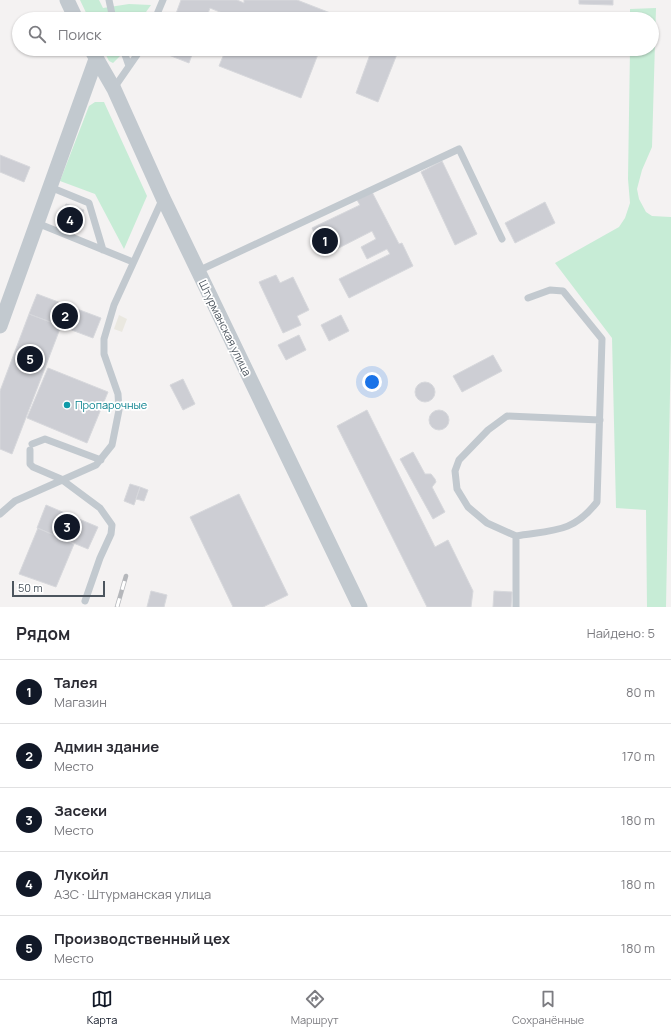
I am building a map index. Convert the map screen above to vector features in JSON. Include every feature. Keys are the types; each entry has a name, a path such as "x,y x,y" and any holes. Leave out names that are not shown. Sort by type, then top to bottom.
{"street":[{"path":"67,0 73,12"},
{"path":"0,326 50,187 92,56"},
{"name":"Штурманская улица","path":"94,56 114,89 198,272 360,607"}],"lane":[{"path":"109,0 112,12"},
{"path":"158,12 163,0"},
{"path":"126,56 130,66"},
{"path":"114,89 136,56"},
{"path":"198,272 459,149 502,239"},
{"path":"50,187 89,203 103,250"},
{"path":"0,514 15,501 96,465 102,460 112,445 119,410 118,394 104,354 104,339 114,305 132,262 163,198"},
{"path":"37,223 132,262"},
{"path":"528,298 550,290 563,291 602,339 600,420 597,502 586,516 570,526 516,536 486,523 468,507 457,489 455,471 459,460 488,430 507,416 600,420"},
{"path":"84,601 100,558 111,534 112,525 100,508 62,479 33,467 30,464 31,447 42,439 45,439 102,460"},
{"path":"516,536 516,607"}],"shaded area":[{"path":"119,315 127,319 122,332 114,329"}],"green space":[{"path":"80,0 99,0 103,8 129,4 151,5 146,12 86,12"},
{"path":"656,8 656,12 630,12 630,9"},
{"path":"106,56 120,56 113,63 109,61"},
{"path":"630,56 655,56 652,147 642,170 637,189 639,199 646,212 652,216 671,217 671,340 666,607 647,607 646,510 616,508 612,338 555,263 619,227 625,218 630,203 628,179"},
{"path":"95,102 104,102 147,196 124,249 95,194 60,181 89,106"}],"building":[{"path":"181,0 237,0 244,3 244,0 297,0 328,12 220,12 210,8 209,12 177,12"},
{"path":"579,0 613,0 613,5 579,4"},
{"path":"171,56 192,56 189,63"},
{"path":"223,56 317,56 301,98 219,66"},
{"path":"369,56 396,56 378,102 356,93"},
{"path":"0,155 30,167 24,182 0,172"},
{"path":"442,161 477,234 455,245 421,172"},
{"path":"372,192 399,244 402,243 413,266 349,298 339,279 390,254 387,249 367,259 361,247 376,239 372,231 325,255 312,228 360,205 357,200"},
{"path":"545,202 555,223 515,243 505,223"},
{"path":"66,204 84,210 74,235 56,229"},
{"path":"276,275 280,283 293,277 309,310 297,316 301,325 283,333 259,282"},
{"path":"37,294 101,318 93,338 29,314"},
{"path":"29,314 61,326 12,454 0,449 0,391"},
{"path":"341,315 349,331 329,341 321,325"},
{"path":"299,335 306,350 286,360 278,345"},
{"path":"493,355 502,371 462,392 453,376"},
{"name":"Пропарочные","path":"48,368 108,392 87,443 27,418"},
{"path":"183,379 195,404 183,410 170,385"},
{"path":"421,382 429,382 435,388 435,396 429,402 421,402 415,396 415,388"},
{"path":"367,410 435,547 448,540 473,591 471,607 427,607 337,426"},
{"path":"435,410 443,410 449,416 449,424 443,430 435,430 429,424 429,416"},
{"path":"413,452 425,474 431,474 435,479 436,482 432,487 445,512 433,519 400,459"},
{"path":"130,484 140,487 134,505 124,501"},
{"path":"140,487 148,490 144,501 136,499"},
{"path":"239,494 288,595 263,607 233,607 190,517"},
{"path":"46,505 98,527 88,549 37,528"},
{"path":"38,528 74,544 56,587 19,574"},
{"path":"151,591 167,595 164,607 147,607"},
{"path":"494,591 512,592 511,607 493,607"}],"railway":[{"path":"117,607 126,576"}],"place":[{"name":"Лукойл","path":"70,220"},
{"name":"Талея","path":"325,241"},
{"name":"Админ здание","path":"65,316"},
{"name":"Производственный цех","path":"30,359"},
{"name":"Пропарочные","path":"67,405"},
{"name":"Засеки","path":"67,527"}]}
